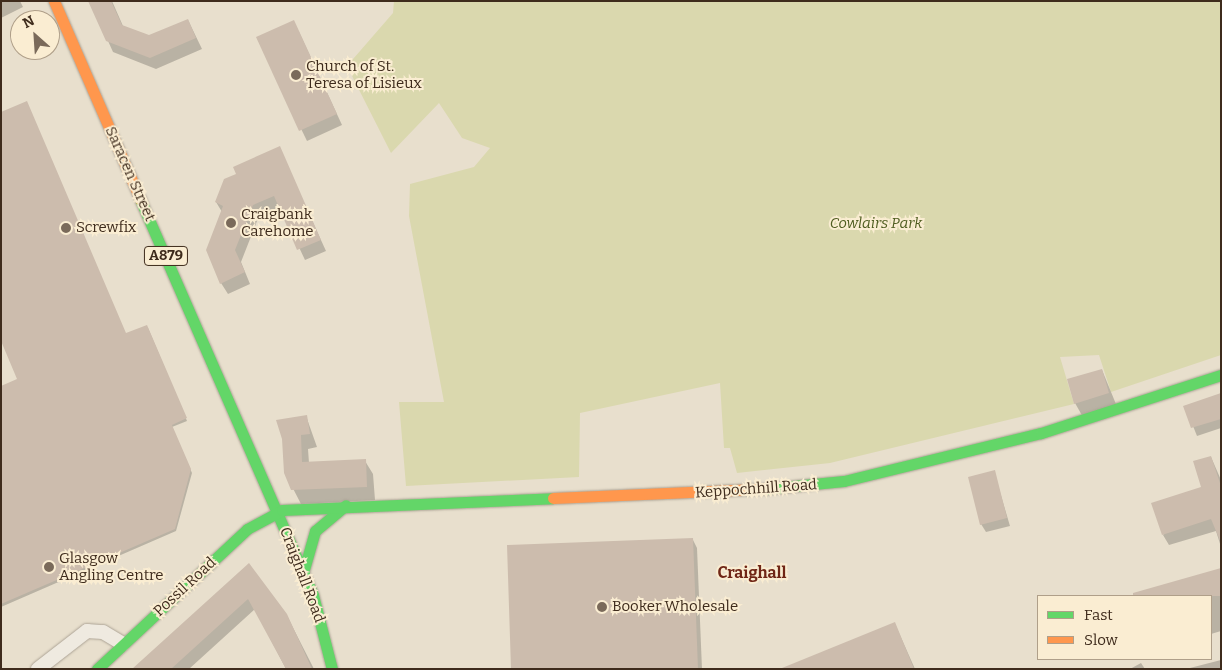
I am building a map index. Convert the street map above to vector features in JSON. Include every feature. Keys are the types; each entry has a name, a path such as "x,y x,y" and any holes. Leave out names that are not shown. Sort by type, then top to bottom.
{"street":[{"name":"Saracen Street","path":"54,1 277,511"},
{"name":"Keppochhill Road","path":"277,511 346,505 763,491 835,482 1041,433 1221,375"},
{"path":"303,573 315,531 346,505"},
{"name":"Craighall Road","path":"277,511 303,573 332,669"},
{"name":"Possil Road","path":"97,669 248,528 277,511"},
{"path":"38,669 87,631 103,632 123,644"}],"green space":[{"name":"Cowlairs Park","path":"394,1 1221,1 1221,355 1111,392 1099,355 1060,357 1074,404 830,463 737,473 730,448 724,448 720,383 580,413 579,477 406,486 399,402 444,402 409,216 410,184 474,167 490,148 462,138 439,103 391,153 347,66 393,13"}],"building":[{"path":"88,1 111,1 122,25 149,35 188,19 196,38 150,58 106,41"},
{"name":"Church of St. Teresa of Lisieux","path":"294,20 337,114 299,131 256,37"},
{"path":"27,101 126,333 147,325 187,418 172,425 191,469 175,529 1,604 1,386 17,379 1,341 1,112"},
{"name":"Craigbank Carehome","path":"280,146 321,240 297,250 274,196 253,205 235,250 245,272 220,284 206,250 223,206 215,202 224,179 236,174 233,167"},
{"path":"1102,369 1109,393 1074,404 1067,379"},
{"path":"1221,393 1221,419 1191,428 1183,406"},
{"path":"307,415 310,434 301,435 302,462 366,459 367,487 291,490 284,473 282,439 276,420"},
{"path":"1211,456 1221,486 1221,543 1211,519 1162,535 1151,503 1201,487 1193,461"},
{"path":"995,470 1007,518 980,525 968,477"},
{"name":"Booker Wholesale","path":"693,538 698,669 511,669 507,545"},
{"path":"249,563 287,614 312,669 286,669 248,599 171,669 132,669"},
{"path":"1221,568 1221,596 1133,595 1133,593"},
{"path":"895,622 914,669 782,669 782,668"}],"traffic: fast":[{"path":"140,199 313,595 332,669"},
{"path":"763,489 844,481 1041,433 1221,375"},
{"path":"97,669 247,529 282,510 553,498"},
{"path":"303,573 315,531 346,505"}],"traffic: slow":[{"path":"54,1 140,199"},
{"path":"553,498 763,489"}],"place":[{"name":"Church of St. Teresa of Lisieux","path":"296,75"},
{"name":"Craigbank Carehome","path":"231,223"},
{"name":"Screwfix","path":"66,228"},
{"name":"Glasgow Angling Centre","path":"49,567"},
{"name":"Booker Wholesale","path":"602,607"}],"district":[{"name":"Craighall","path":"752,573"}]}
